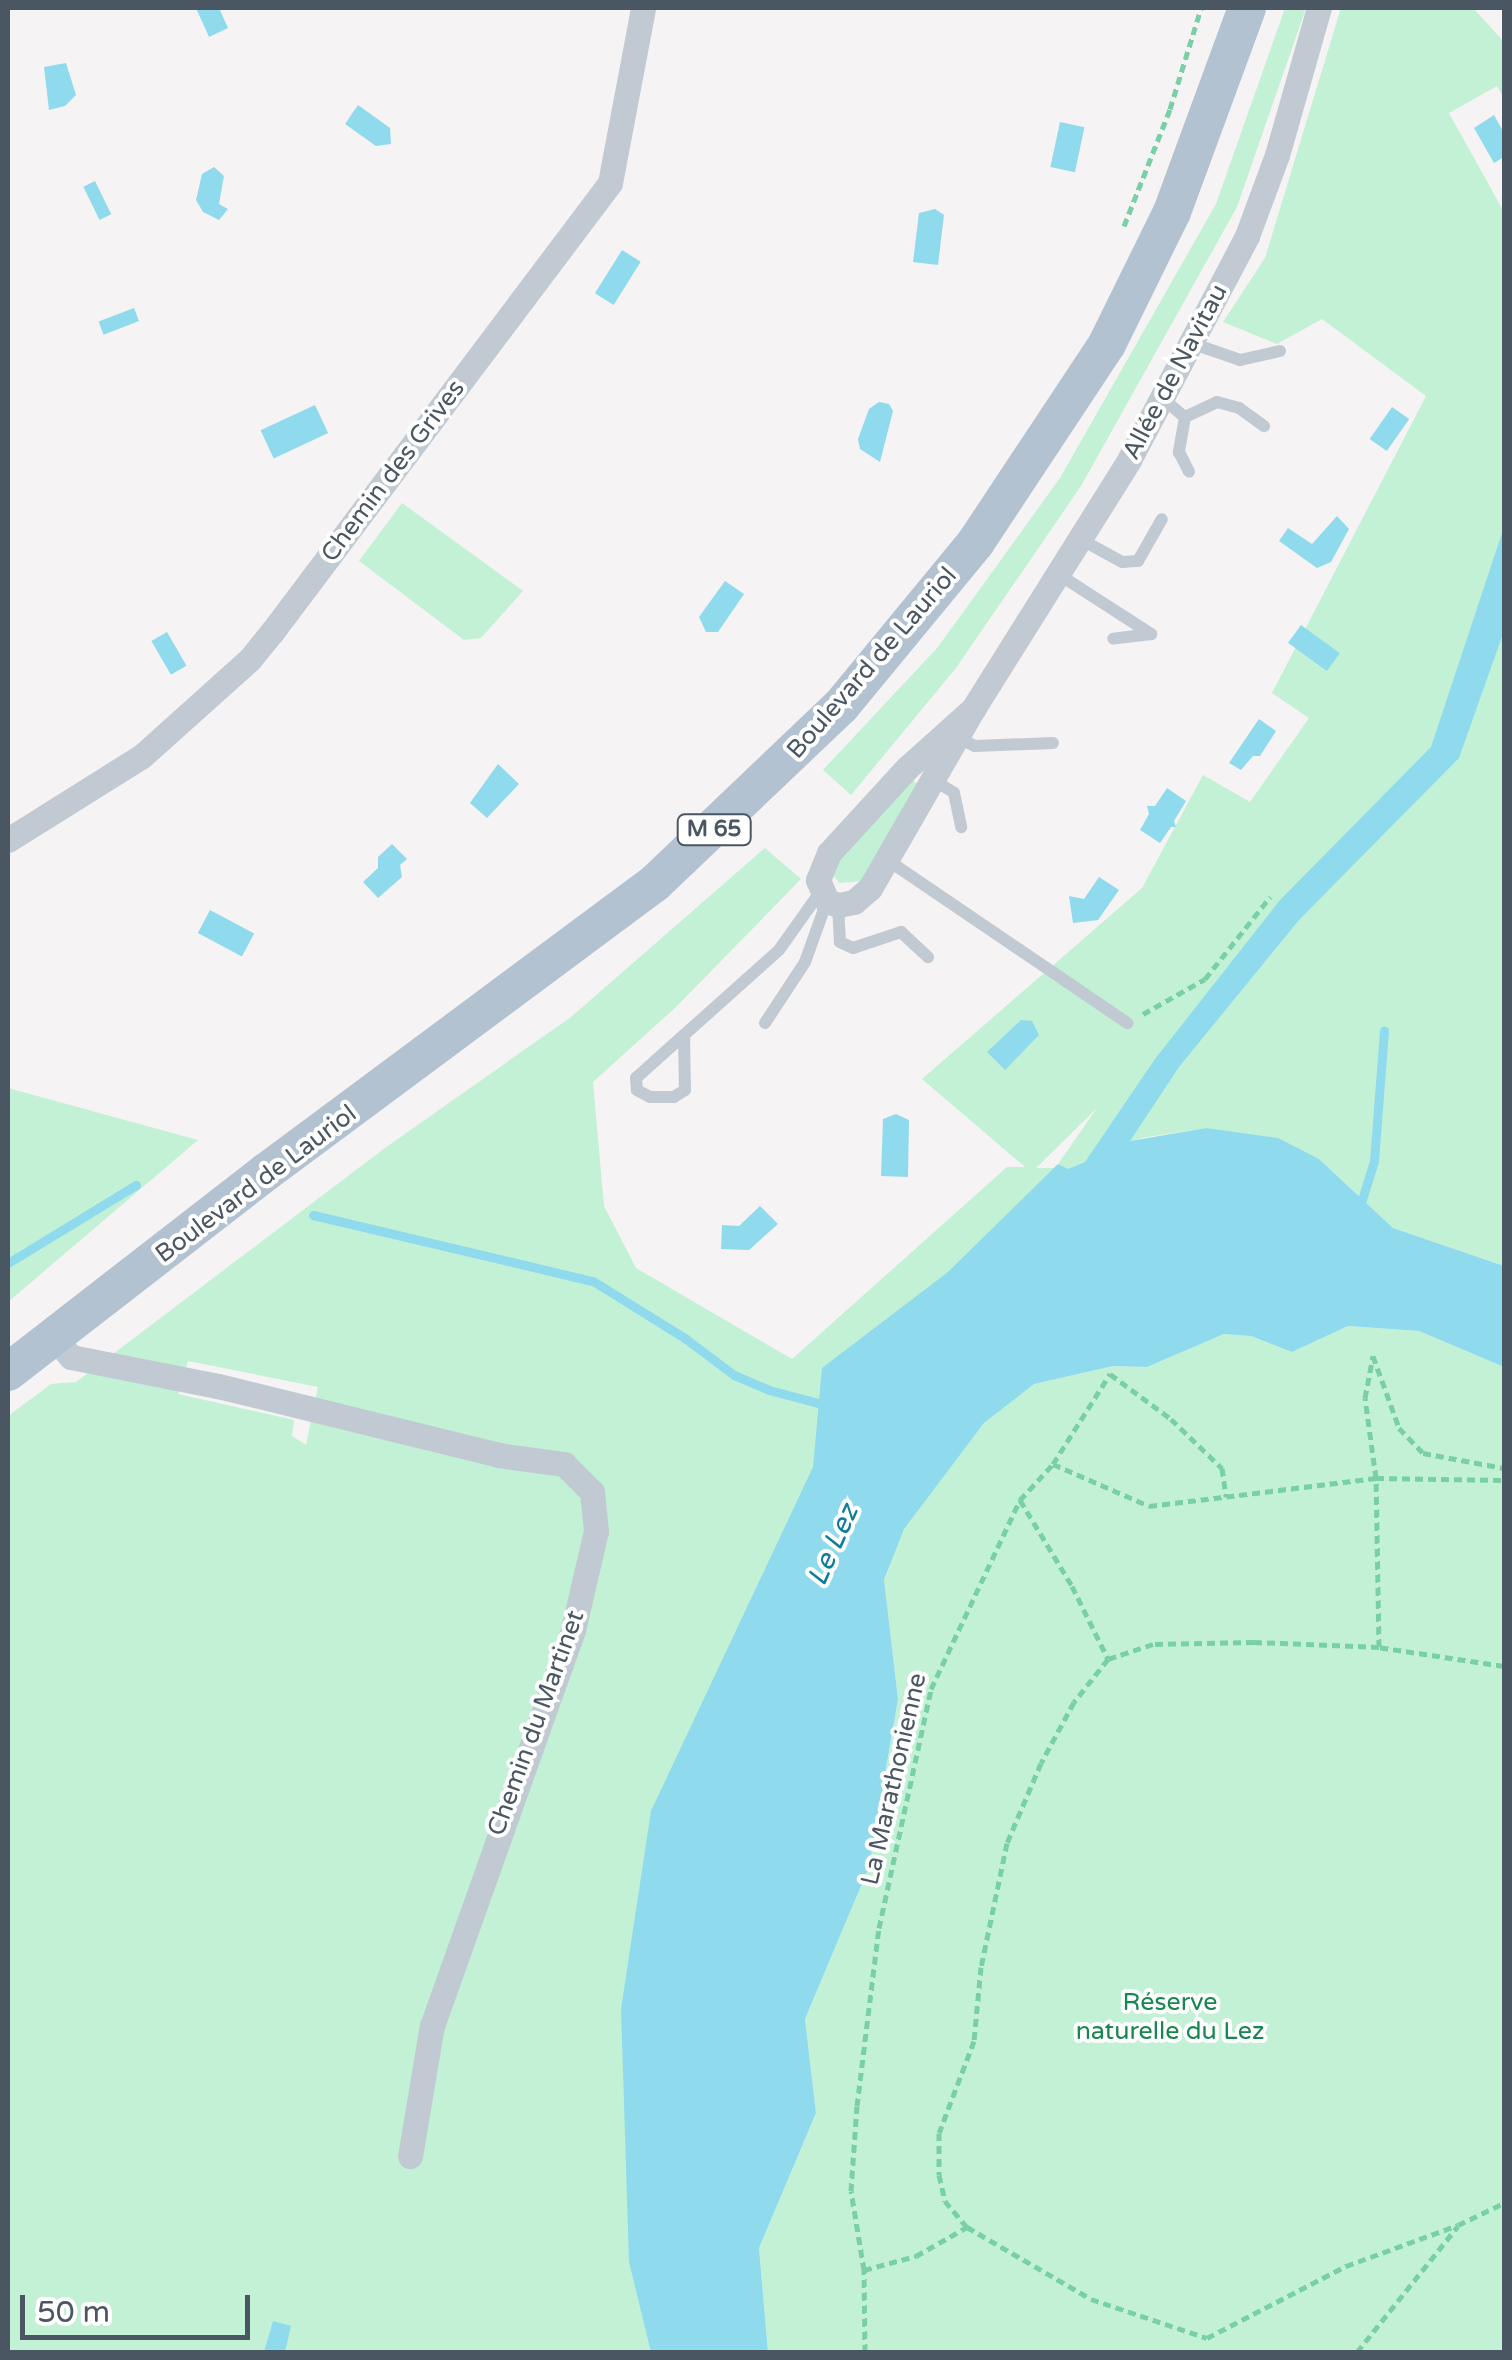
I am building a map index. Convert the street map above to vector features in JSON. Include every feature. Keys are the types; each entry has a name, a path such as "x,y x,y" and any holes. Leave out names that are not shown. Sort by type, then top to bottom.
{"main road":[{"name":"M 65","path":"1235,19 1274,8"},
{"name":"Boulevard de Lauriol","path":"8,1372 266,1172 654,883 778,770 841,706 948,578 1106,344 1235,19"}],"street":[{"name":"Chemin des Grives","path":"8,840 142,756 250,658 272,632 610,183 642,8"},
{"name":"Allée de Navitau","path":"973,709 849,828 822,867 818,880 829,899 854,902 870,888 973,709 1080,539 1162,398 1247,236 1277,155 1319,8"},
{"name":"Chemin du Martinet","path":"54,1337 71,1357 218,1386 498,1455 564,1464 592,1492 596,1531 573,1630 432,2025 410,2156"}],"lane":[{"path":"1191,343 1240,360 1280,351"},
{"path":"1162,398 1186,417"},
{"path":"1186,417 1216,402 1239,408 1264,426"},
{"path":"1186,417 1179,452 1189,472"},
{"path":"1080,539 1122,562 1138,561 1162,519"},
{"path":"1058,574 1151,634 1113,639"},
{"path":"957,737 976,746 1053,743"},
{"path":"932,780 954,792 961,827"},
{"path":"886,859 1128,1023"},
{"path":"829,899 840,942 853,948 901,932 928,956"},
{"path":"766,1023 805,962 829,899"},
{"path":"684,1035 685,1090 674,1097 650,1096 638,1090 636,1078 684,1035 779,950 829,899"}],"path":[{"path":"1124,228 1170,109 1201,8"},
{"path":"1128,1023 1205,979 1270,897"},
{"path":"1378,1647 1376,1478 1365,1398 1373,1356 1399,1428 1423,1453 1504,1468"},
{"name":"La Marathonienne","path":"866,2352 864,2270 851,2191 857,2106 880,1928 931,1690 1020,1500 1054,1464 1110,1374 1171,1419 1222,1468 1226,1497"},
{"path":"1054,1464 1150,1506 1376,1478 1504,1480"},
{"path":"1020,1500 1072,1586 1108,1659"},
{"path":"1504,1666 1378,1647 1152,1644 1108,1659 1066,1717 1007,1843 981,1967 974,2041 939,2133 939,2174 946,2202 967,2227 1092,2299 1207,2338 1346,2266 1458,2225 1504,2202"},
{"path":"1357,2352 1458,2225"},
{"path":"864,2270 916,2256 967,2227"}],"green space":[{"path":"1285,8 1306,8 1237,207 1081,486 956,668 851,795 823,770 938,647 1060,478 1216,204"},
{"path":"1341,8 1473,8 1504,42 1504,98 1497,86 1449,113 1504,212 1504,1266 1393,1228 1319,1159 1206,1128 1141,1138 1071,1168 901,1341 667,2352 8,2352 8,1416 51,1384 76,1382 385,1148 571,1017 765,848 801,879 676,1007 593,1082 604,1206 636,1268 792,1359 1007,1167 1025,1167 922,1079 1142,888 1203,775 1250,802 1309,718 1272,693 1426,396 1322,319 1277,344 1223,322 1265,258","holes":["1097,1108 1058,1164 1065,1168 1036,1168","188,1361 318,1387 306,1445 292,1436 294,1420 178,1394"]},
{"path":"402,503 523,591 481,638 464,640 359,561"},
{"path":"913,780 917,784 861,881 839,883 834,876 837,863 899,785"},
{"path":"8,1088 198,1140 8,1302"},
{"name":"Réserve naturelle du Lez","path":"1348,1326 1419,1331 1504,1367 1504,2352 768,2352 759,2248 816,2113 805,2019 869,1867 898,1699 884,1581 903,1529 984,1423 1033,1384 1113,1366 1147,1367 1224,1334 1251,1336 1292,1352"}],"water":[{"path":"196,8 219,8 228,28 209,37"},
{"path":"66,63 76,95 65,106 49,110 44,67"},
{"path":"358,105 390,128 391,144 376,146 345,124"},
{"path":"1494,115 1504,133 1504,157 1494,163 1474,128"},
{"path":"1060,122 1084,127 1075,172 1050,167"},
{"path":"214,167 224,176 219,204 228,209 219,220 203,212 196,200 202,174"},
{"path":"95,181 111,214 100,220 83,187"},
{"path":"935,209 944,215 938,265 913,262 919,213"},
{"path":"622,250 641,262 614,305 595,293"},
{"path":"134,308 139,321 104,335 99,322"},
{"path":"879,402 889,404 893,411 880,462 860,449 858,439 869,409"},
{"path":"315,405 328,433 274,458 261,430"},
{"path":"1392,407 1409,419 1387,451 1370,439"},
{"path":"1337,516 1349,529 1331,562 1317,568 1279,541 1288,528 1312,544"},
{"name":"Le Lez","path":"1504,527 1504,631 1459,758 1299,920 1179,1067 1130,1141 1206,1128 1278,1138 1319,1159 1393,1228 1504,1266 1504,1367 1419,1331 1348,1326 1292,1352 1251,1336 1224,1334 1147,1367 1113,1366 1034,1384 984,1423 904,1529 884,1580 898,1699 869,1867 805,2019 816,2113 759,2248 768,2352 651,2352 629,2262 621,2009 651,1811 813,1467 822,1368 948,1272 1058,1164 1068,1169 1085,1162 1155,1059 1280,900 1431,747"},
{"path":"725,581 744,594 718,632 706,632 699,617"},
{"path":"1301,625 1340,653 1327,671 1288,643"},
{"path":"167,632 186,666 171,675 151,641"},
{"path":"1259,719 1276,731 1260,756 1253,756 1241,770 1229,763"},
{"path":"498,764 519,784 487,818 470,803"},
{"path":"1167,788 1186,801 1174,821 1176,827 1171,827 1160,843 1140,830 1149,814 1147,806 1155,806"},
{"path":"392,844 407,859 400,865 402,877 378,898 363,882 378,868 378,857"},
{"path":"1099,877 1119,890 1098,920 1073,923 1069,896 1084,899"},
{"path":"210,910 254,933 242,956 198,933"},
{"path":"1021,1020 1032,1021 1039,1035 1005,1070 987,1052"},
{"path":"896,1114 909,1120 908,1177 881,1176 883,1119"},
{"path":"760,1206 778,1224 749,1250 721,1249 722,1225 739,1226"},
{"path":"273,2321 291,2326 285,2352 264,2352"}],"waterway":[{"path":"1359,1209 1374,1161 1384,1030"},
{"path":"8,1263 136,1185"},
{"path":"313,1215 593,1281 686,1339 734,1375 769,1390 829,1406"}]}
